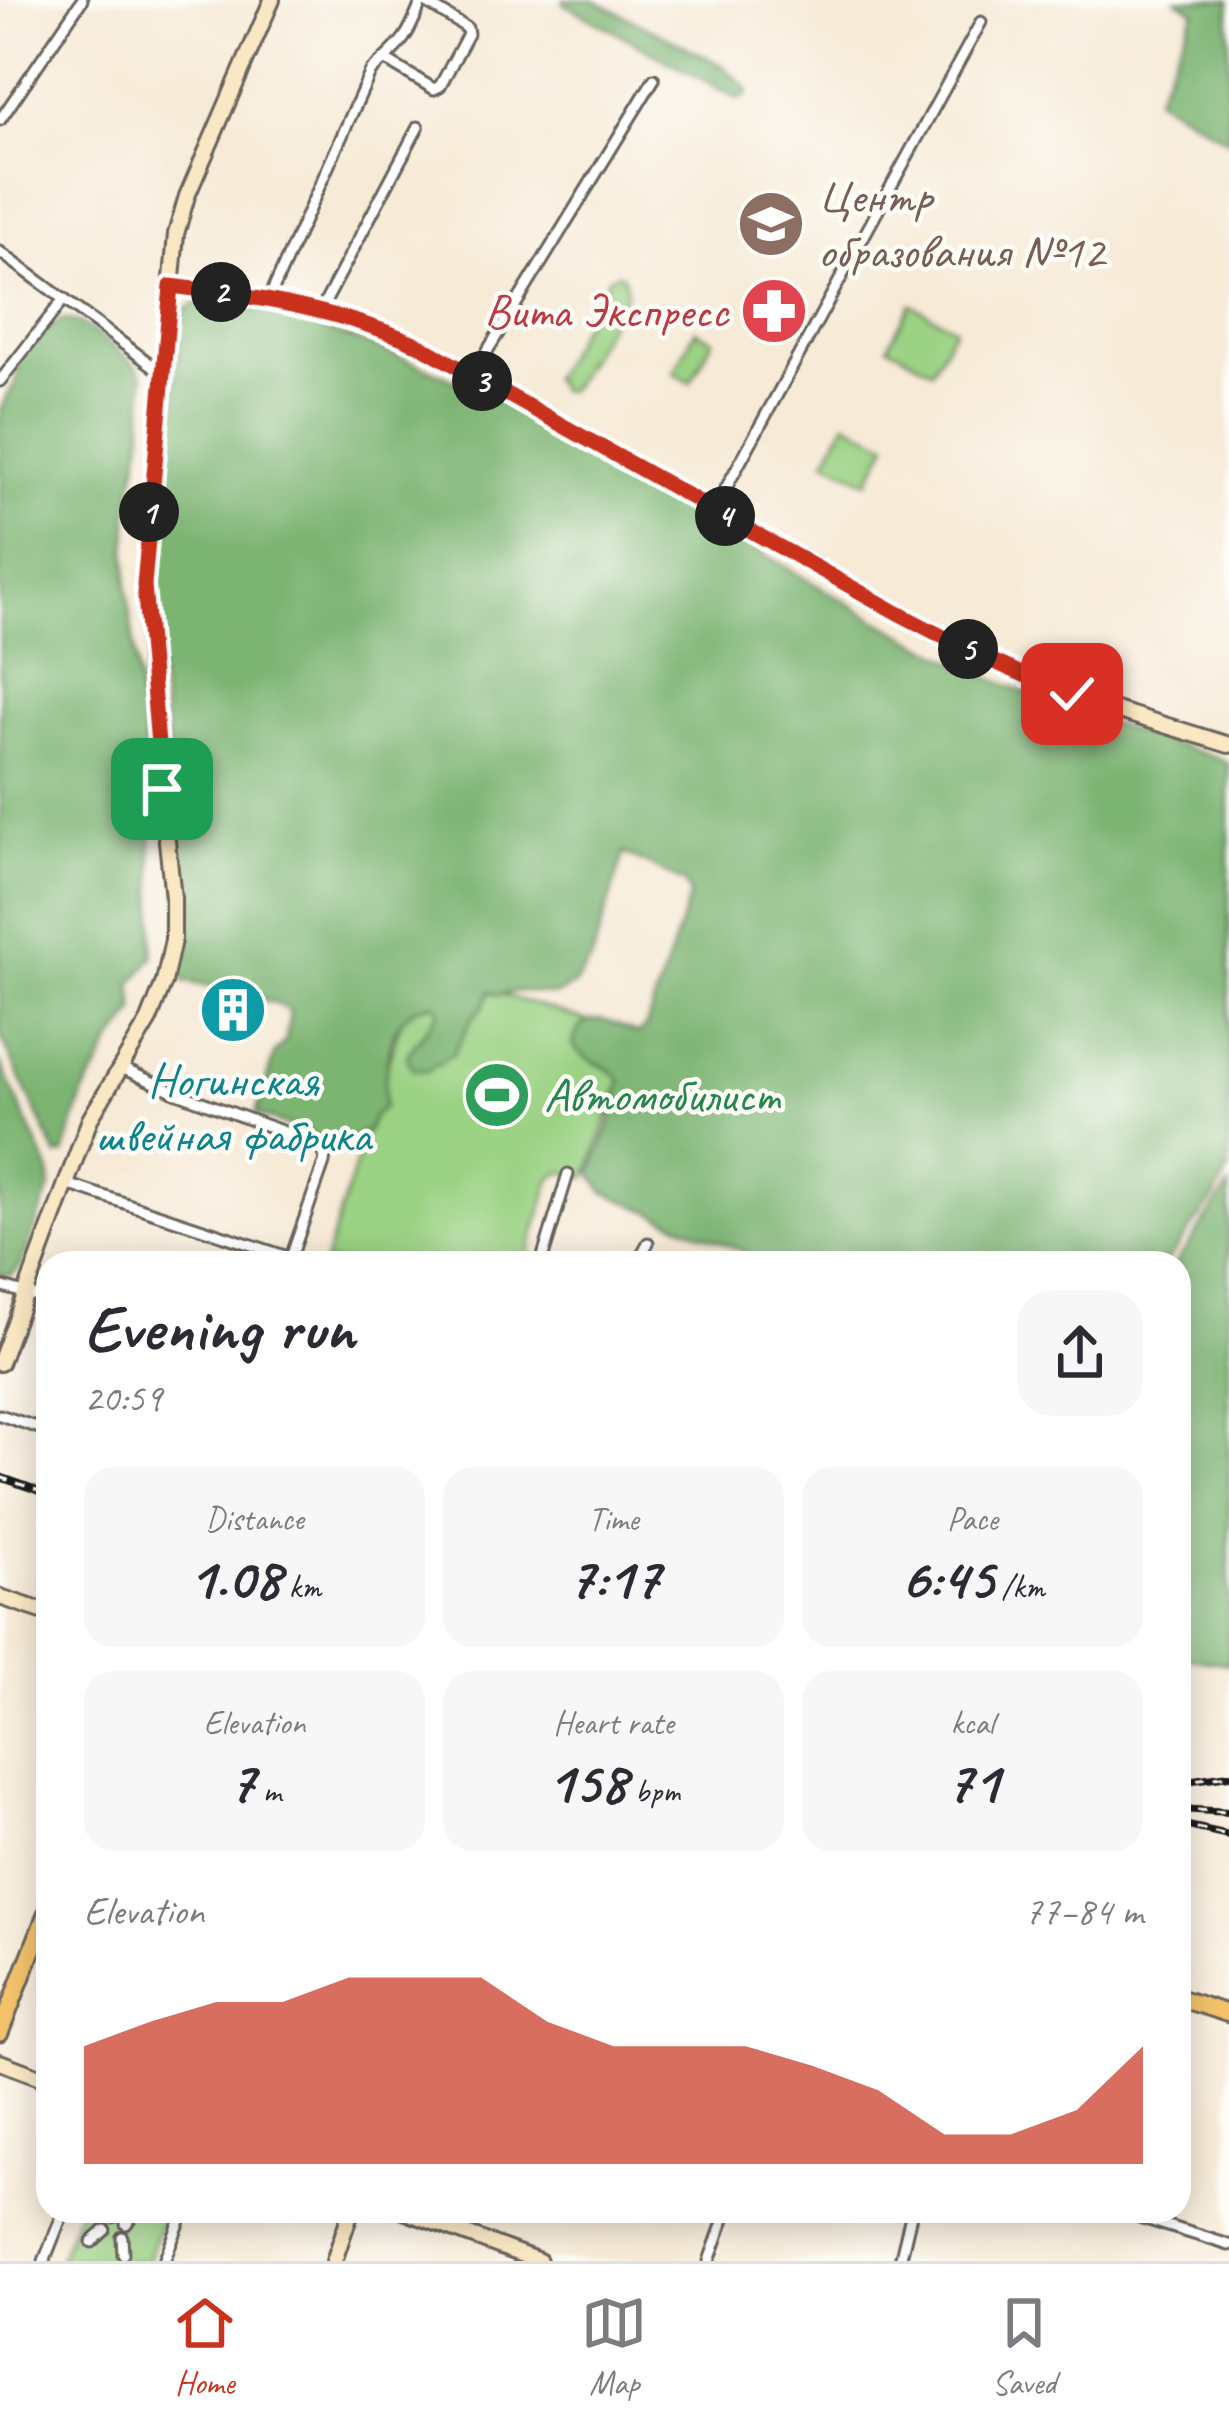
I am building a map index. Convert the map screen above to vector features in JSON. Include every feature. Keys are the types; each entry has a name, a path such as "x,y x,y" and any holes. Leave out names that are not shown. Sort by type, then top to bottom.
{"main road":[{"path":"40,1251 90,1119 159,998 173,940 173,898 144,604 171,286 179,217 272,0"},
{"path":"171,286 269,299 400,336 896,612 1035,681 1229,745"},
{"path":"0,1363 36,1263"},
{"path":"0,1597 36,1609"},
{"path":"0,2033 36,1956"},
{"path":"1191,2002 1229,2014"},
{"path":"0,2062 36,2076"},
{"path":"334,2261 347,2223"},
{"path":"432,2223 510,2256 539,2261"}],"street":[{"path":"0,120 82,0"},
{"path":"269,299 371,71 410,32 422,0 467,28 440,86 434,88 384,59"},
{"path":"714,510 981,22"},
{"path":"472,376 655,80"},
{"path":"320,312 418,127"},
{"path":"0,252 164,374"},
{"path":"0,381 64,299"},
{"path":"119,1067 311,1140 322,1150 324,1162 293,1251"},
{"path":"545,1251 568,1174"},
{"path":"64,1183 261,1251"},
{"path":"644,1251 648,1243"},
{"path":"0,1286 36,1296"},
{"path":"0,1415 36,1428"},
{"path":"44,2261 59,2223"},
{"path":"164,2261 179,2223"},
{"path":"709,2261 723,2223"},
{"path":"900,2261 909,2223"},
{"path":"1158,2223 1229,2245"},
{"path":"92,2242 105,2230"},
{"path":"122,2237 123,2254"}],"green space":[{"path":"564,0 594,0 722,65 748,89 747,96 738,99"},
{"path":"1177,0 1229,0 1229,141 1155,98 1195,11"},
{"path":"618,273 624,277 627,292 572,386 558,390 552,378 609,277"},
{"path":"200,302 234,305 332,332 416,363 576,443 885,625 965,666 1059,706 1229,764 1229,1170 1175,1251 742,1251 604,1192 591,1173 621,1082 573,1045 577,1033 590,1021 609,1022 638,1034 646,1026 690,895 685,883 624,853 591,961 574,985 556,995 490,991 453,1054 427,1071 412,1069 407,1056 439,1009 435,1004 418,1007 406,1015 391,1042 384,1107 368,1130 346,1148 256,1114 275,1052 286,1040 290,1011 276,1003 184,981 176,969 180,915 173,799 153,612 162,488 182,316"},
{"path":"911,304 955,328 932,370 888,346"},
{"path":"62,319 79,322 103,338 143,375 143,434 128,511 127,586 148,770 154,903 153,957 132,984 135,1012 83,1095 64,1154 57,1156 0,1035 0,410 29,343"},
{"path":"695,330 713,340 691,382 674,373"},
{"path":"846,422 888,444 868,482 826,460"},
{"name":"Автомобилист","path":"418,968 637,1037 586,1178 562,1172 551,1179 530,1251 328,1251"},
{"path":"0,1062 50,1173 50,1188 21,1266 11,1276 0,1275"},
{"path":"1229,1186 1229,1664 1191,1658 1191,1251 1184,1251"},
{"path":"73,2223 161,2223 147,2261 59,2261"}],"railway":[{"path":"0,1477 36,1490"},
{"path":"1191,1780 1229,1775"},
{"path":"1191,1810 1229,1812"},
{"path":"1191,1827 1229,1835"}],"place":[{"name":"Центр образования №12","path":"771,224"},
{"name":"Вита Экспресс","path":"774,311"},
{"name":"Ногинская швейная фабрика","path":"233,1010"},
{"name":"Автомобилист","path":"497,1095"}],"route":[{"path":"162,789 144,585 171,286 269,299 379,328 417,344 952,642 1072,694"}]}
